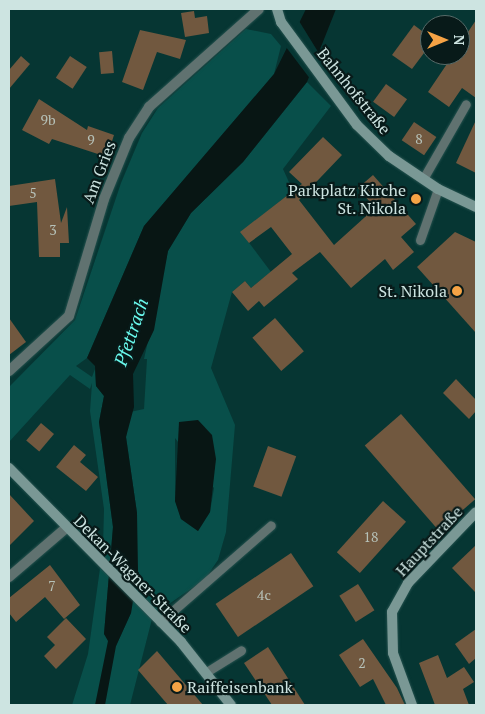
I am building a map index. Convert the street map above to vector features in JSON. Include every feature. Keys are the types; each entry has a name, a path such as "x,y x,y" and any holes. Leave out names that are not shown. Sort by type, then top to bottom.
{"street":[{"name":"Am Gries","path":"9,371 69,316 104,199 129,138 149,107 259,9"},
{"name":"Bahnhofstraße","path":"277,9 281,22 323,82 389,156 438,189 476,207"},
{"name":"Dekan-Wagner-Straße","path":"9,468 95,559 208,671 231,705"},
{"name":"Hauptstraße","path":"412,705 393,653 392,612 408,583 476,512"},
{"path":"9,577 66,528"}],"lane":[{"path":"423,179 466,104"},
{"path":"420,240 438,189"},
{"path":"156,619 271,525"},
{"path":"208,671 241,650"}],"green space":[{"path":"246,29 271,34 281,46 274,74 144,226 87,358 76,366 92,377 95,369 96,386 104,396 99,422 113,527 104,634 116,646 131,613 136,551 137,513 126,437 130,412 144,409 147,359 144,359 168,251 191,213 243,162 307,82 331,106 283,169 293,191 241,232 271,272 251,288 245,281 232,292 211,368 235,425 226,532 218,560 205,579 153,615 130,705 72,705 88,654 103,547 104,509 90,411 92,383 90,389 70,375 9,442 9,387 75,320 121,183 142,133 158,108","holes":["175,438 214,488 210,512 198,531 181,519 175,501"]}],"water":[{"name":"Pfettrach","path":"306,9 336,9 307,82 243,162 191,213 168,251 154,330 133,374 134,407 126,437 137,513 138,571 131,613 116,646 105,705 95,705 108,641 104,634 113,527 99,422 104,396 96,386 95,366 87,358 144,226 274,74"},
{"path":"198,420 212,435 216,459 210,512 198,531 181,519 175,501 179,422"}],"pier":[{"path":"299,21 320,55 311,80 286,47"}],"building":[{"path":"194,11 195,18 207,16 209,33 185,37 181,13"},
{"path":"476,20 476,98 462,88 449,107 428,92 446,65 470,65 470,29"},
{"path":"414,25 420,30 420,58 412,69 392,55"},
{"path":"140,30 186,40 180,59 157,52 143,90 122,82"},
{"path":"112,51 114,73 101,74 99,52"},
{"path":"21,56 30,64 9,89 9,70"},
{"path":"70,56 87,67 73,89 56,78"},
{"path":"386,84 407,99 394,117 373,102"},
{"path":"39,99 87,130 88,126 114,135 107,157 52,139 49,144 22,130"},
{"path":"476,120 476,173 456,163"},
{"path":"414,122 436,137 424,155 402,140"},
{"path":"323,137 342,155 299,200 334,245 375,208 358,188 373,175 416,224 401,237 414,252 393,270 385,259 351,288 320,252 292,273 298,279 264,307 259,301 248,311 232,292 245,281 251,288 292,254 271,227 249,243 240,232 302,184 289,172"},
{"path":"55,179 61,223 67,207 69,243 60,243 60,257 39,257 37,202 9,206 9,186"},
{"name":"St. Nikola","path":"455,232 476,242 476,333 417,267"},
{"path":"9,318 26,342 9,355"},
{"path":"275,318 304,351 281,371 252,338"},
{"path":"456,379 476,400 476,411 469,419 443,393"},
{"path":"401,414 475,499 439,531 365,445"},
{"path":"41,423 54,434 39,452 26,441"},
{"path":"74,445 86,455 80,462 98,477 86,491 56,467"},
{"path":"268,446 296,456 281,497 253,486"},
{"path":"9,494 34,521 9,546"},
{"path":"383,501 406,522 360,573 337,552"},
{"path":"476,545 476,593 452,568"},
{"path":"291,553 313,586 238,637 216,604"},
{"path":"50,565 80,605 64,619 45,597 16,622 9,613 9,598"},
{"path":"358,584 374,610 356,622 339,596"},
{"path":"66,618 86,639 56,669 44,656 55,645 47,637"},
{"path":"476,629 476,658 469,664 455,644"},
{"path":"363,639 397,688 405,705 386,705 373,679 360,687 339,655"},
{"path":"268,647 305,705 272,705 244,663"},
{"path":"157,651 203,705 168,705 138,670"},
{"path":"438,655 447,678 464,667 474,682 463,689 469,705 435,705 419,663"}],"place":[{"name":"Parkplatz Kirche St. Nikola","path":"416,199"},
{"name":"St. Nikola","path":"457,291"},
{"name":"Raiffeisenbank","path":"177,687"}]}
